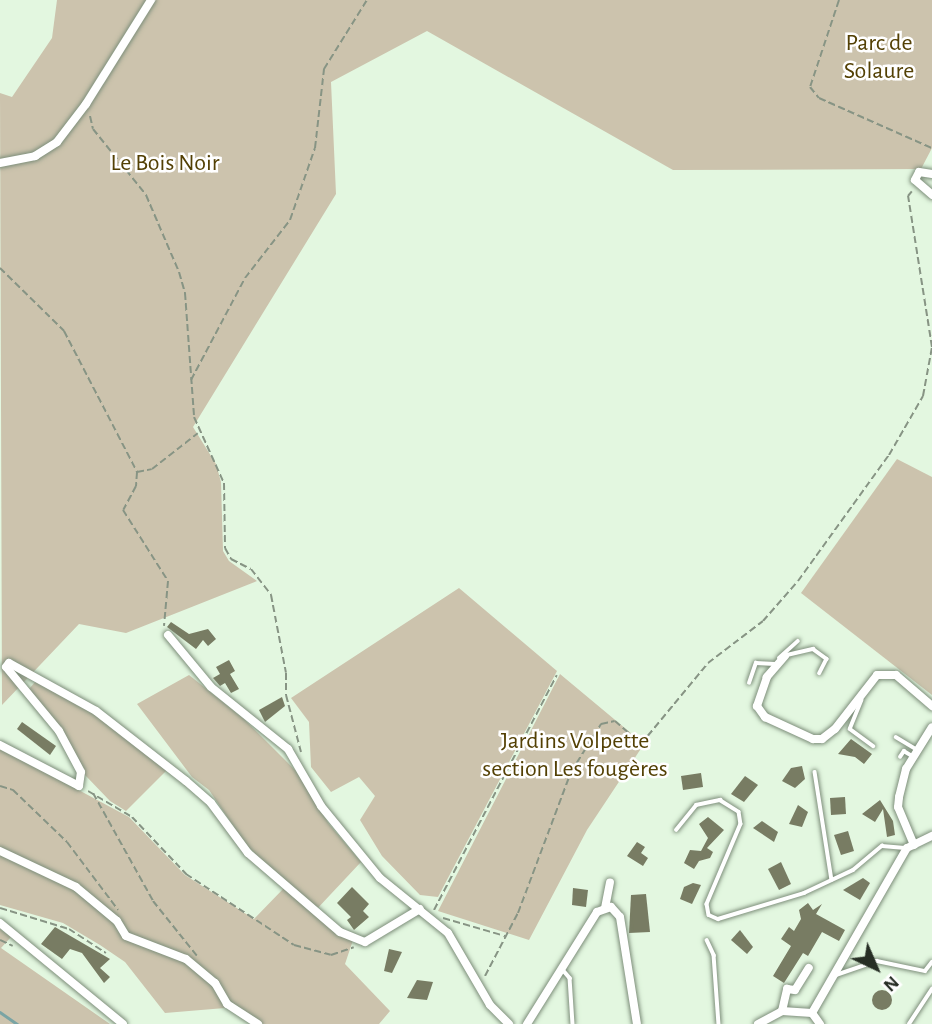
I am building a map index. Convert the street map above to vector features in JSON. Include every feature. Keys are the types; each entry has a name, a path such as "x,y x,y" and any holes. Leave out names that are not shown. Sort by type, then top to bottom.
{"street":[{"path":"0,163 20,162 45,150 86,104 151,0"},
{"path":"932,174 916,174 916,185 932,195"},
{"path":"168,635 211,687 288,749 321,806 380,878 431,916 460,949 478,986 509,1024"},
{"path":"785,656 775,664 757,695 757,706 765,717 813,739 829,735 877,674 885,672 896,675 932,706"},
{"path":"0,745 79,786 82,772 59,730 6,667 9,663 114,724 211,803 248,853 328,925 365,942 420,909"},
{"path":"910,847 898,807 916,753 932,727"},
{"path":"812,1013 910,847 932,836"},
{"path":"0,851 76,887 117,921 126,936 186,959 215,983 228,1004 258,1024"},
{"path":"605,908 610,882"},
{"path":"527,1024 597,912 605,908"},
{"path":"605,908 620,917 637,1024"},
{"path":"0,923 123,1024"},
{"path":"782,1011 787,989 795,990 809,968"},
{"path":"758,1024 782,1011 812,1013"},
{"path":"812,1013 820,1024"}],"lane":[{"path":"749,683 756,663 775,664 798,641"},
{"path":"785,656 803,648 813,649 827,659 820,673"},
{"path":"907,699 915,691"},
{"path":"860,694 850,729 873,746"},
{"path":"896,737 916,753"},
{"path":"900,757 904,751 916,753"},
{"path":"815,772 832,880"},
{"path":"676,830 696,805 719,800 742,818 707,904 712,917 773,905 832,880 861,864 882,846 910,847"},
{"path":"707,940 714,955 719,1024"},
{"path":"834,975 877,961 920,971 932,961"},
{"path":"561,968 570,978 573,1024"},
{"path":"909,1024 932,989"}],"path":[{"path":"190,383 245,278 290,220 315,148 324,69 367,0"},
{"path":"839,0 810,87 819,98 932,148"},
{"path":"86,104 93,129 146,195 179,272 185,293 190,383 199,433 224,482 228,555 251,569 271,594 300,767"},
{"path":"478,986 506,936 556,807 601,724 615,721 641,744 708,663 763,621 798,580 888,455 923,397 932,347 908,196 916,185"},
{"path":"0,268 64,331 137,472 135,486 123,509 168,581 163,611 168,635"},
{"path":"137,472 152,469 199,433"},
{"path":"506,936 431,916 557,675"},
{"path":"0,786 13,790 67,842 122,917"},
{"path":"79,786 132,817 186,874 295,945 331,955 365,942"},
{"path":"93,793 153,901 203,963"},
{"path":"0,908 69,929 106,953"}],"green space":[{"name":"Le Bois Noir","path":"57,0 932,0 932,148 921,169 673,170 427,31 331,82 336,194 193,427 216,464 221,482 223,551 229,561 257,581 126,633 79,624 2,705 0,93 12,97 52,38"},
{"path":"897,459 932,477 932,695 801,593"},
{"path":"459,588 557,671 438,897 420,895 382,856 360,820 375,796 359,777 331,792 311,767 309,722 291,698"},
{"name":"Jardins Volpette section Les fougères","path":"560,674 644,744 587,830 529,940 438,911"},
{"path":"189,675 244,719 296,771 329,824 361,862 315,911 246,845 209,790 192,777 137,704"},
{"path":"36,681 95,712 167,770 126,811 110,801 85,775 60,728 29,689"},
{"path":"0,748 129,817 185,875 254,919 284,888 336,933 353,940 345,964 390,1011 379,1024 263,1024 237,1007 165,1013 125,962 100,945 63,923 0,905"},
{"path":"0,929 11,937 1,948 110,1024 0,1024"}],"building":[{"path":"171,622 189,634 208,629 216,639 208,646 203,640 196,649 167,627"},
{"path":"229,660 235,671 230,674 239,689 231,693 225,683 220,686 213,678 220,674 216,667"},
{"path":"282,697 285,706 265,722 259,710"},
{"path":"22,722 56,746 50,755 17,729"},
{"path":"851,739 872,754 864,764 855,757 838,754"},
{"path":"802,766 805,779 795,788 782,781 791,768"},
{"path":"701,773 703,787 683,790 681,776"},
{"path":"745,776 758,785 744,802 731,794"},
{"path":"845,797 846,814 831,815 830,798"},
{"path":"880,800 893,821 895,835 887,837 883,809 875,822 862,814"},
{"path":"798,805 808,812 802,827 789,824"},
{"path":"708,817 724,830 707,848 713,852 710,858 699,861 694,869 684,863 690,850 701,851 708,838 699,824"},
{"path":"762,821 778,832 774,842 753,828"},
{"path":"848,831 854,851 841,855 834,835"},
{"path":"637,842 645,847 641,853 648,858 643,866 627,856"},
{"path":"781,862 791,884 779,890 768,869"},
{"path":"863,878 870,883 860,900 843,890"},
{"path":"693,883 701,885 692,904 680,899 684,887"},
{"path":"352,887 369,904 363,911 369,917 354,930 347,920 351,917 337,903"},
{"path":"573,888 588,890 586,907 572,905"},
{"path":"646,894 650,932 629,933 631,895"},
{"path":"808,903 813,910 822,904 816,914 845,930 839,941 822,932 808,956 803,953 784,983 773,976 791,946 781,939 789,927 794,931 801,919 799,910"},
{"path":"55,927 110,959 100,968 110,977 104,983 82,953 70,949 62,959 41,944"},
{"path":"740,930 753,947 747,954 731,940"},
{"path":"389,949 402,952 392,973 384,971"},
{"path":"417,980 433,982 427,1000 407,998"},
{"path":"882,990 889,993 892,1000 889,1007 882,1010 875,1007 872,1000 875,993"}],"waterway":[{"path":"0,1012 17,1024"}],"park label":[{"name":"Parc de Solaure","path":"879,58"}]}
